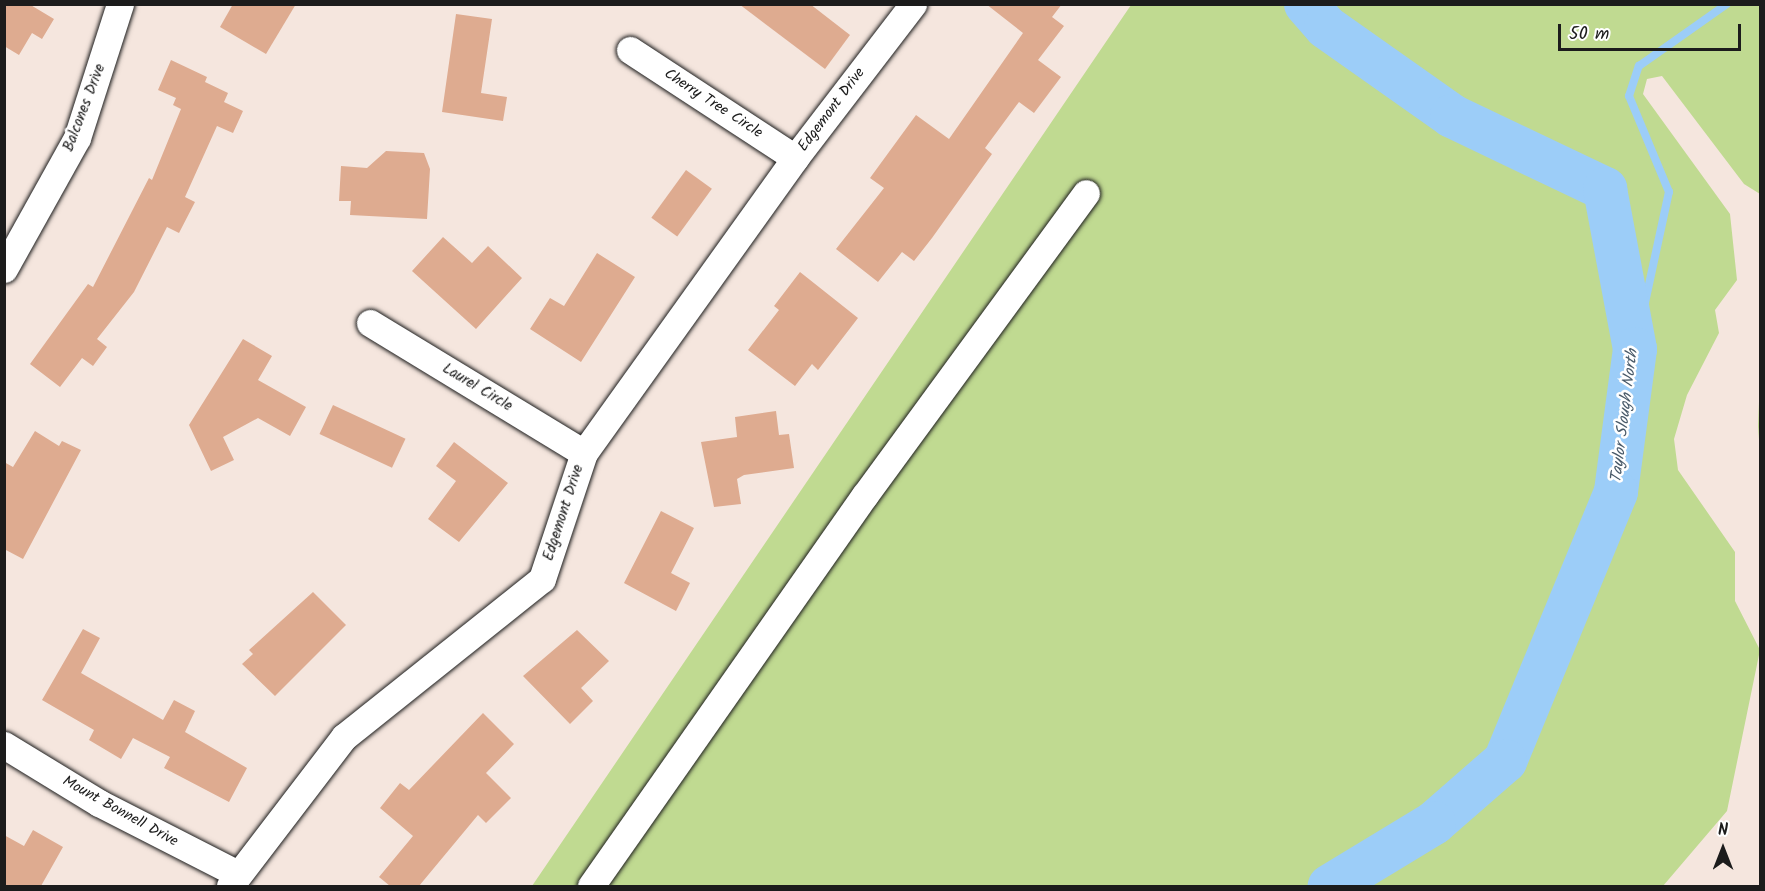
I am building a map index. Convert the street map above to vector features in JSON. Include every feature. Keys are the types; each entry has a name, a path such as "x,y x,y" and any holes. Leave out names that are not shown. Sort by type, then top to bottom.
{"street":[{"name":"Balcones Drive","path":"4,269 77,138 120,4"},
{"name":"Edgemont Drive","path":"234,880 345,737 542,579 584,453 795,159 913,4"},
{"name":"Cherry Tree Circle","path":"630,50 795,159"},
{"path":"591,886 865,495 1086,193"},
{"name":"Laurel Circle","path":"370,323 584,453"},
{"name":"Mount Bonnell Drive","path":"4,745 99,803 234,880"}],"green space":[{"path":"1131,5 1760,5 1760,194 1744,184 1662,76 1647,79 1643,94 1730,214 1737,280 1715,310 1719,333 1687,395 1674,439 1678,470 1735,552 1735,601 1760,650 1727,811 1663,886 532,886"},
{"path":"1760,378 1760,453 1758,426"}],"building":[{"path":"4,4 29,4 54,19 42,39 32,33 19,55 4,46"},
{"path":"233,4 296,4 266,54 220,27"},
{"path":"739,4 810,4 850,35 825,69"},
{"path":"986,4 1062,4 1052,17 1064,26 1038,60 1061,77 1034,113 1019,102 985,148 992,154 914,261 902,252 878,282 836,249 884,188 870,178 916,115 949,139 1023,33"},
{"path":"456,14 492,19 481,93 507,97 503,121 442,112"},
{"path":"171,60 207,77 205,82 228,93 224,102 243,111 233,133 217,126 185,197 195,202 179,233 167,227 134,292 97,339 107,347 93,366 82,358 60,387 30,364 88,284 93,287 149,178 152,180 181,109 173,105 176,98 158,90"},
{"path":"386,151 424,153 430,169 427,219 350,215 351,201 339,201 341,166 367,168"},
{"path":"686,170 712,189 677,237 651,218"},
{"path":"443,237 472,263 488,246 522,278 476,329 412,271"},
{"path":"597,253 635,277 581,362 530,329 550,298 564,306"},
{"path":"800,272 858,318 818,370 812,364 795,386 748,350 779,310 774,306"},
{"path":"243,339 272,356 258,380 306,407 290,436 258,418 223,437 234,460 211,471 189,425"},
{"path":"333,405 406,439 392,468 319,434"},
{"path":"776,411 779,435 789,434 794,468 744,475 737,479 741,504 714,507 701,442 737,437 735,417"},
{"path":"35,431 59,446 62,441 81,450 23,559 4,549 4,462 13,467"},
{"path":"454,442 508,483 459,542 428,519 456,481 436,466"},
{"path":"661,511 694,528 671,573 690,583 676,611 624,583"},
{"path":"313,592 346,625 275,696 242,664 253,654 249,650"},
{"path":"83,629 100,638 81,673 163,720 174,700 195,711 185,732 247,768 229,802 164,768 170,757 133,738 121,759 89,740 94,730 42,700"},
{"path":"577,630 609,661 581,688 593,701 570,724 523,676"},
{"path":"483,713 514,744 486,773 511,798 486,823 478,815 419,886 390,886 379,877 413,836 380,808 400,783 409,790"},
{"path":"33,830 63,847 41,886 4,886 4,835 24,846"}],"waterway":[{"name":"Taylor Slough North","path":"1306,4 1326,27 1452,116 1605,189 1635,349 1616,492 1505,761 1434,823 1330,886"},
{"path":"1635,349 1669,192 1629,96 1639,66 1727,4"}]}
